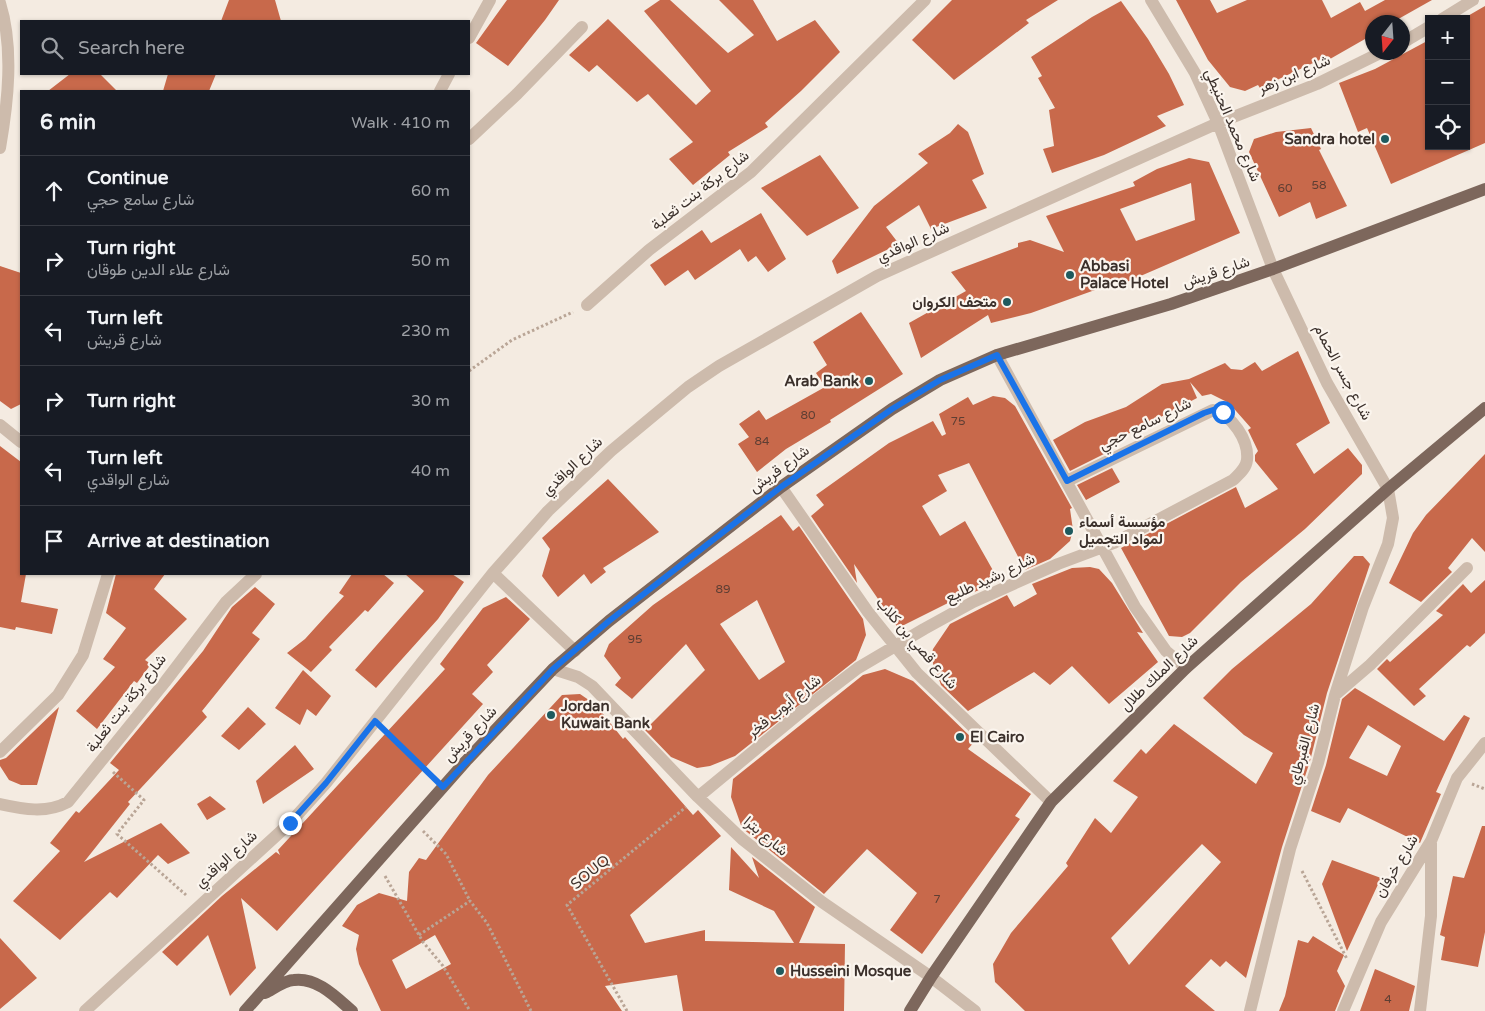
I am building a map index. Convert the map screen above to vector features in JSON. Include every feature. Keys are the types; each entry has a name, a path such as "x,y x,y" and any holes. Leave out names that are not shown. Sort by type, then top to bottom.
{"main road":[{"name":"شارع قريش","path":"245,1011 443,787 553,669 609,621 781,487 892,409 940,380 997,355 1170,304 1273,269 1485,189"},
{"name":"شارع الملك طلال","path":"910,1011 930,977 1051,802 1186,668 1388,489 1485,408"},
{"path":"258,996 293,979 308,981 329,991 352,1011"}],"street":[{"path":"470,36 490,0"},
{"name":"شارع بركة بنت ثعلبة","path":"587,305 649,250 751,172 925,0"},
{"name":"شارع محمد الحنيطي","path":"1151,0 1195,73 1218,123 1273,269"},
{"path":"1449,15 1473,0"},
{"path":"0,3 7,46 8,77 0,148"},
{"path":"470,138 518,94 582,27"},
{"path":"1410,38 1425,29"},
{"name":"شارع ابن زهر","path":"1218,123 1317,84 1366,60"},
{"path":"441,90 449,75"},
{"name":"شارع الواقدي","path":"84,1011 290,823 326,783 493,573 548,510 611,451 688,387 719,366 877,276 1218,123"},
{"name":"شارع جسر الحمام","path":"1273,269 1327,382 1388,489"},
{"path":"997,355 1102,548 1155,637 1166,651 1186,668"},
{"name":"شارع سامع حجي","path":"1067,481 1204,413 1213,410 1223,412 1233,422 1246,449 1247,462 1242,472 1234,480 1102,548"},
{"path":"0,425 20,441"},
{"name":"شارع قصي بن كلاب","path":"781,487 820,546 917,673 1051,802"},
{"name":"شارع القبرطاي","path":"1250,1011 1290,850 1318,763 1335,695 1363,607 1388,544 1393,518 1388,489"},
{"name":"شارع رشيد طليع","path":"895,646 973,602 1058,564 1102,548"},
{"path":"1335,695 1370,665 1467,568"},
{"path":"493,573 575,651"},
{"path":"0,752 58,695 82,655 108,575"},
{"name":"شارع بركة بنت ثعلبة","path":"0,804 26,809 49,809 59,807 68,802 226,602 255,575"},
{"name":"شارع أيوب فخر","path":"698,798 858,668 895,646"},
{"name":"شارع بترا","path":"553,669 578,678 592,686 698,798 742,839 822,902 930,977 975,1011"},
{"name":"شارع خرفان","path":"1343,1011 1358,980 1381,922 1430,841 1457,778 1485,743"},
{"path":"1420,1011 1431,916 1430,841"}],"path":[{"path":"470,370 512,340 587,305"},
{"path":"375,721 443,787"},
{"path":"100,762 144,800 117,834 198,906"},
{"name":"SOUQ","path":"627,1011 567,905 698,798"},
{"path":"413,821 446,854 470,901 487,923 531,1011"},
{"path":"1290,850 1358,980"},
{"path":"377,862 420,935 443,966 470,1011"},
{"path":"420,935 470,901"}],"building":[{"path":"229,0 275,0 281,20 221,20"},
{"path":"507,0 559,0 508,66 476,43"},
{"path":"660,0 670,0 728,53 754,35 719,0 753,0 777,41 815,20 840,52 801,91 765,123 768,127 728,152 730,155 693,185 669,159 693,142 648,94 637,102 597,65 589,72 569,55 608,19 696,105 711,91 644,11"},
{"path":"952,0 1058,0 1026,20 1029,23 954,80 912,40"},
{"path":"1176,0 1210,0 1217,13 1247,0 1322,0 1331,18 1360,2 1365,11 1385,0 1432,0 1405,15 1365,15 1365,39 1330,59 1328,56 1260,88 1258,85 1245,91 1230,87 1208,60"},
{"path":"1121,1 1148,39 1169,74 1184,105 1157,116 1166,126 1104,155 1052,173 1043,149 1054,146 1049,110 1055,108 1038,78 1042,76 1031,57 1092,17"},
{"path":"1485,6 1485,143 1470,150 1470,15"},
{"path":"1425,42 1425,150 1469,150 1391,184 1367,128 1358,132 1339,83 1375,69 1392,60 1410,60 1410,50"},
{"path":"69,75 101,75 116,90 49,90"},
{"path":"168,75 216,75 209,90 163,90"},
{"path":"958,124 968,132 984,174 972,180 987,208 931,229 919,205 886,227 899,244 837,274 832,261 874,206 928,163 918,154 950,133"},
{"path":"1311,128 1321,149 1319,150 1347,206 1316,219 1310,202 1279,217 1249,152 1254,139 1276,132"},
{"path":"820,155 859,208 807,236 761,188"},
{"path":"1189,158 1209,162 1240,233 1122,284 1120,281 1031,313 991,323 988,315 921,358 909,323 966,291 951,272 1018,247 1018,243 1030,240 1064,252 1046,216 1135,186 1133,182 1157,169","holes":["1191,183 1195,220 1136,241 1120,209"]},
{"path":"761,213 786,259 768,272 756,256 748,262 740,249 695,280 688,270 665,286 650,265 702,230 711,243"},
{"path":"0,266 20,273 20,404 11,409 0,401"},
{"path":"861,312 903,374 830,420 831,422 786,449 757,472 738,444 749,437 739,424 759,410 766,420 825,387 816,373 827,365 813,342"},
{"path":"1298,351 1330,423 1296,444 1314,474 1348,448 1362,465 1362,474 1305,529 1241,582 1190,633 1182,637 1169,636 1121,548 1236,487 1245,508 1278,489 1255,461 1255,455 1258,451 1248,430 1251,428 1229,403 1211,394 1202,396 1190,382 1197,398 1101,448 1104,454 1070,471 1053,440 1085,422 1126,407 1162,384 1189,379 1225,363 1231,369 1242,370 1255,362 1262,371"},
{"path":"993,396 1005,398 1015,406 1072,508 1070,509 1073,530 1070,541 1050,559 1025,570 969,463 938,475 947,491 922,506 940,536 965,521 999,581 970,594 972,591 898,628 854,564 857,583 811,516 824,505 816,495 889,443 933,421 942,436 946,434 939,414 968,397 973,405"},
{"path":"0,446 20,461 20,575 26,575 21,602 58,609 52,634 16,627 15,630 0,627"},
{"path":"1485,454 1485,552 1472,538 1448,568 1452,572 1421,602 1389,583 1413,533 1426,515"},
{"path":"1112,468 1120,482 1086,500 1077,485"},
{"path":"608,479 659,532 603,568 606,572 591,584 584,574 558,597 542,576 550,549 542,538"},
{"path":"781,515 793,531 799,526 863,619 866,635 856,660 735,756 710,766 697,768 671,757 645,730 705,670 686,644 632,699 615,685 621,678 604,656 609,644 653,605","holes":["757,600 785,662 759,680 720,624"]},
{"path":"1354,556 1363,556 1370,564 1327,693 1310,761 1282,847 1246,978 1226,961 1220,967 1211,959 1185,986 1215,1011 1025,1011 995,982 993,964 1011,933 1068,866 1066,863 1095,818 1111,833 1138,797 1113,781 1141,749 1146,754 1174,724 1256,784 1273,753 1244,735 1203,698 1232,669 1311,604","holes":["1202,844 1221,862 1129,965 1111,938"]},
{"path":"1090,567 1099,569 1112,583 1143,633 1137,632 1158,662 1109,704 1072,666 1050,685 1034,672 968,711 941,685 931,658 933,649 950,624 1007,595 1014,607 1037,594 1032,584 1072,568"},
{"path":"116,575 164,575 154,589 187,619 145,660 151,664 137,683 134,681 97,729 76,711 115,667 103,659 126,628 106,613"},
{"path":"351,575 384,575 394,583 368,612 365,610 329,647 332,650 311,672 287,653 305,639 344,596 339,593"},
{"path":"406,575 454,575 464,582 438,619 376,688 355,670 424,591"},
{"path":"1485,580 1485,633 1470,647 1467,645 1419,689 1426,696 1414,706 1377,669 1387,659 1390,662 1443,615 1436,611 1463,584 1471,593"},
{"path":"255,587 275,604 252,633 260,639 202,711 207,717 128,802 130,804 84,862 161,823 190,853 168,864 158,855 117,898 110,892 60,940 13,901 60,851 50,843 76,811 79,813 119,770 110,763 203,651 232,607"},
{"path":"506,597 530,619 487,665 493,672 472,694 483,704 277,931 241,898 256,968 230,996 208,935 177,966 162,952 222,896 276,852 280,855 278,850 445,669 440,664 483,608"},
{"path":"885,669 913,681 975,741 968,749 1031,794 1015,816 1020,819 922,954 890,930 917,893 867,849 824,894 742,828 731,797 733,779 863,675"},
{"path":"303,670 331,696 316,716 307,709 300,725 275,708"},
{"path":"1355,688 1444,741 1464,715 1470,718 1436,792 1441,794 1420,843 1348,808 1340,823 1311,811 1326,765 1342,699","holes":["1368,725 1401,746 1387,776 1349,758"]},
{"path":"580,694 596,705 623,739 625,737 693,815 698,810 721,836 630,915 645,943 705,930 705,941 794,943 774,911 729,890 731,847 759,878 752,857 815,907 799,943 845,944 844,1011 683,1011 677,975 605,986 622,1011 381,1011 359,964 356,949 359,935 342,926 357,905 379,893 407,901 409,872 419,858 426,860 488,775 562,695","holes":["435,935 451,964 406,989 392,960"]},
{"path":"59,707 37,785 21,785 9,780 0,766 0,760 6,758"},
{"path":"248,707 266,724 239,750 221,736"},
{"path":"295,745 314,769 263,804 256,781"},
{"path":"210,796 226,809 207,820 197,804"},
{"path":"1482,826 1485,826 1485,932 1478,967 1441,960 1445,937 1440,935 1453,876 1464,878"},
{"path":"1332,860 1381,878 1347,951 1322,884"},
{"path":"1313,936 1344,955 1337,971 1345,986 1335,1011 1279,1011 1285,996 1298,940 1308,943"},
{"path":"0,938 37,978 0,1009"},
{"path":"1375,969 1415,986 1409,1011 1360,1011"}],"place":[{"name":"Sandra hotel","path":"1385,139"},
{"name":"Abbasi Palace Hotel","path":"1070,275"},
{"name":"متحف الكروان","path":"1007,302"},
{"name":"Arab Bank","path":"869,381"},
{"name":"مؤسسة أسماء لمواد التجميل","path":"1069,531"},
{"name":"Jordan Kuwait Bank","path":"551,715"},
{"name":"El Cairo","path":"960,737"},
{"name":"Husseini Mosque","path":"780,971"}],"route":[{"path":"290,823 314,798 375,721 443,787 553,669 609,621 781,487 892,409 940,380 997,355 1067,481 1204,413 1213,410 1223,412"}]}
